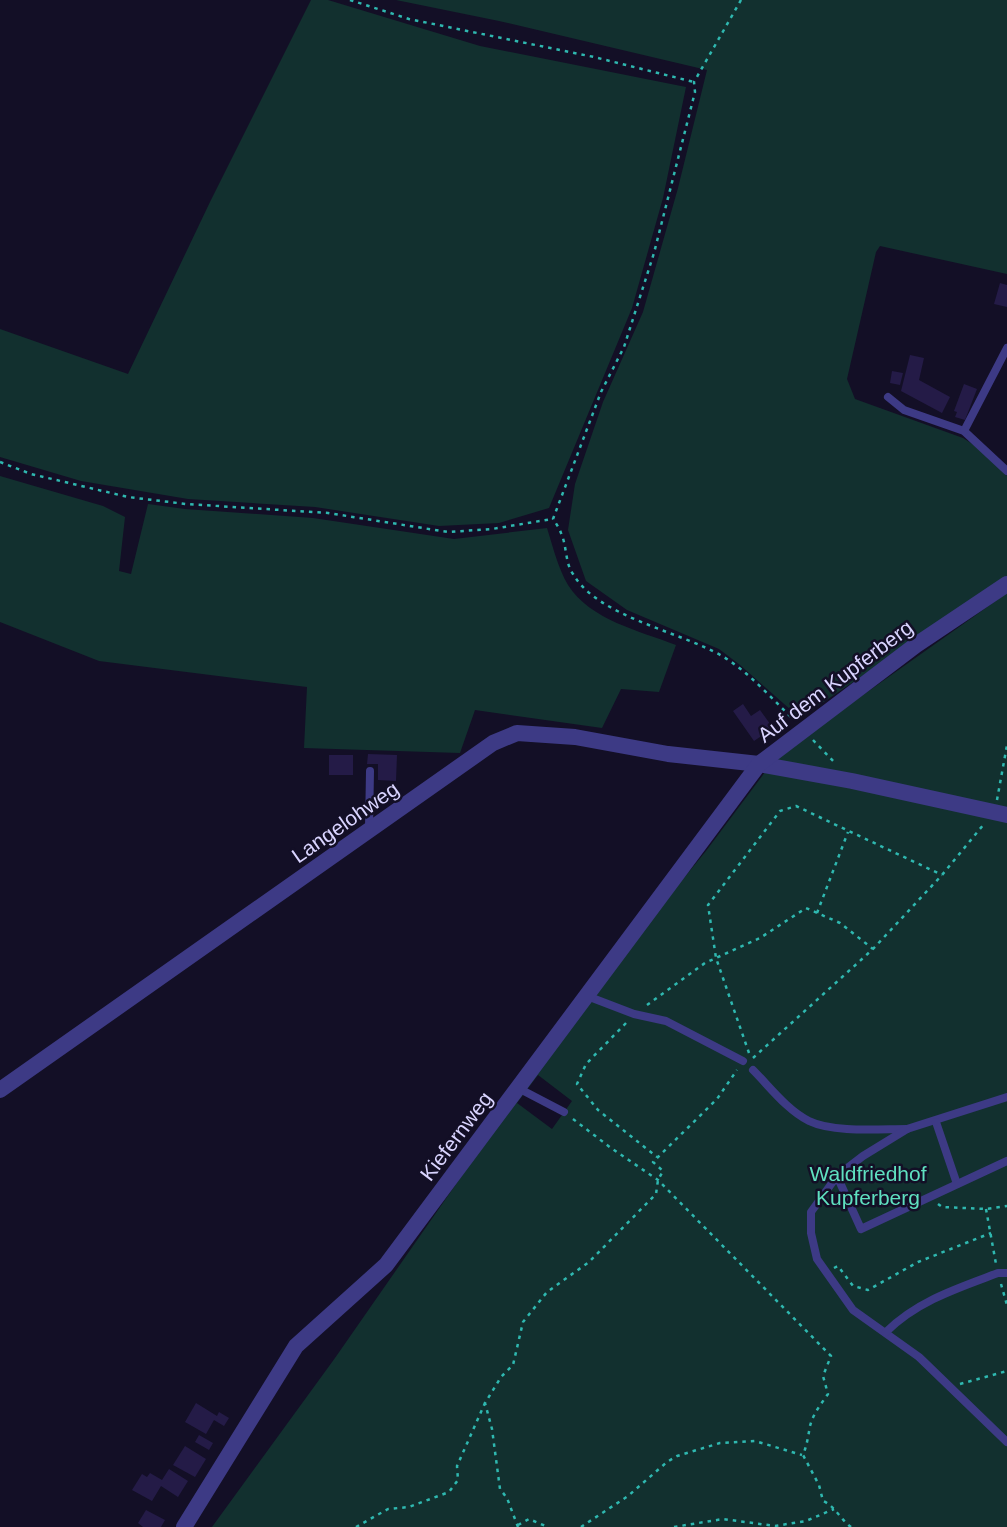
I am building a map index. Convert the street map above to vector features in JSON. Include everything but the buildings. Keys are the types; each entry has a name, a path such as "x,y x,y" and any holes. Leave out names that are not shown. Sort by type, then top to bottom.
{"street":[{"name":"Auf dem Kupferberg","path":"759,765 916,646 1007,584"},
{"name":"Langelohweg","path":"0,1090 493,743 517,733 575,737 668,754 759,765"},
{"name":"Auf dem Kupferberg","path":"759,765 852,781 1001,813"},
{"name":"Kiefernweg","path":"184,1527 296,1346 386,1265 759,765"}],"lane":[{"path":"964,431 1007,348"},
{"path":"888,397 904,410 964,431 1007,471"},
{"path":"369,831 370,771"},
{"path":"587,996 634,1014 666,1021 743,1061"},
{"path":"753,1070 783,1101 810,1121 841,1128 906,1129 936,1122 1007,1097"},
{"path":"518,1088 564,1112"},
{"path":"936,1122 957,1184"},
{"path":"906,1129 837,1176 811,1212 811,1233 817,1259 853,1310 919,1356 1007,1442"},
{"path":"837,1176 861,1228 1007,1161"},
{"path":"886,1332 903,1316 947,1292 1002,1273"}],"path":[{"path":"350,0 409,19 594,57 694,82"},
{"path":"553,519 601,392 628,336 654,253 695,92 694,82 741,0"},
{"path":"0,462 31,474 128,497 186,504 328,513 448,532 492,529 553,519"},
{"path":"553,519 562,533 572,573 592,596 618,611 722,656 745,673 852,781"},
{"path":"942,875 796,806 780,811 708,905 716,957 751,1059 873,949 1001,813 1007,745"},
{"path":"817,913 848,832"},
{"path":"657,1157 598,1110 577,1084 586,1065 634,1014 705,962 760,938 806,908 840,923 873,949"},
{"path":"356,1527 388,1509 409,1507 450,1492 458,1480 457,1466 485,1403 501,1377 513,1365 523,1322 547,1292 589,1262 656,1194 658,1180 663,1171 653,1161 717,1099 743,1061"},
{"path":"564,1112 658,1180 831,1356 823,1376 828,1394 814,1416 809,1443 803,1455"},
{"path":"931,1197 942,1207 986,1209 1007,1206"},
{"path":"986,1209 1007,1305"},
{"path":"824,1271 838,1266 853,1286 868,1290 918,1262 990,1233"},
{"path":"950,1386 1007,1371"},
{"path":"485,1403 492,1429 500,1489 507,1498 518,1526 530,1519 548,1527"},
{"path":"581,1527 628,1496 677,1456 720,1443 755,1441 803,1455 819,1485 823,1501 830,1504 851,1527"},
{"path":"674,1527 723,1519 775,1526 806,1521 834,1509"}],"green space":[{"path":"311,0 328,0 480,46 686,87 663,198 632,308 549,508 499,523 439,526 315,507 188,499 81,481 0,457 0,329 128,374"},
{"path":"396,0 1007,0 1007,274 880,246 876,252 847,379 855,399 963,438 1007,476 1007,578 800,718 719,649 627,610 586,581 568,530 575,484 603,402 643,312 678,188 707,70 499,21"},
{"path":"0,476 103,506 125,517 119,571 131,574 148,504 313,518 454,539 547,528 561,572 577,597 602,616 676,645 659,692 621,689 602,728 475,710 460,753 304,748 307,687 99,661 0,622"},
{"name":"Waldfriedhof Kupferberg","path":"1007,593 1007,1527 212,1527 335,1358 587,996 706,851 777,756","holes":["538,1075 572,1101 552,1129 517,1103"]}]}
